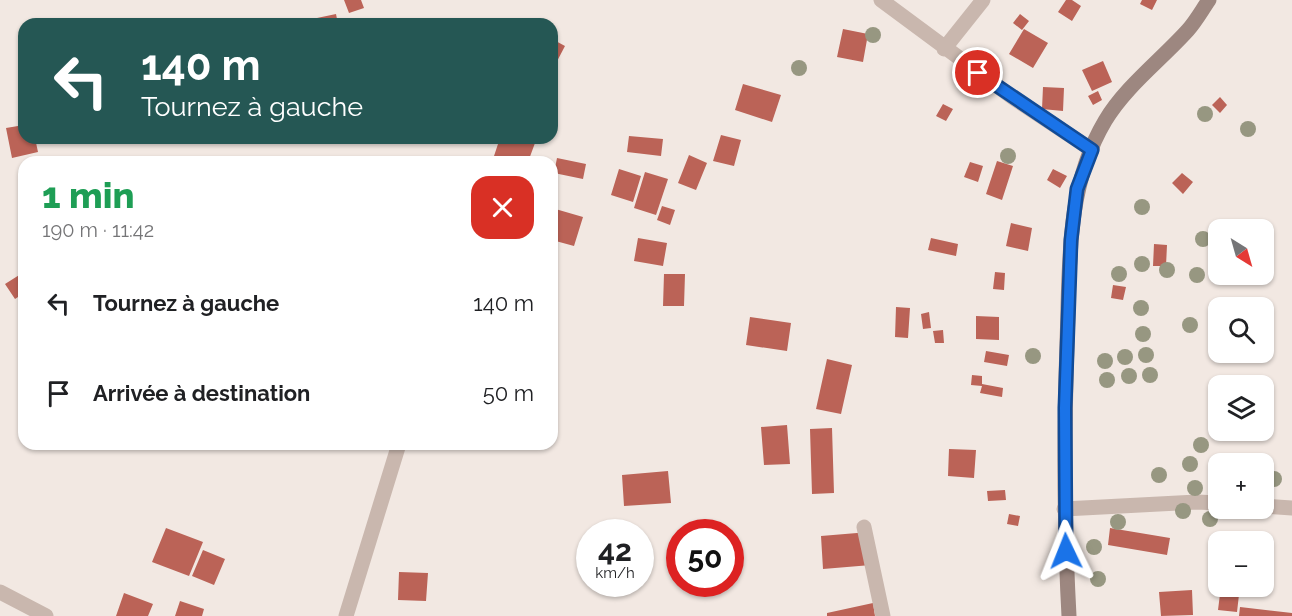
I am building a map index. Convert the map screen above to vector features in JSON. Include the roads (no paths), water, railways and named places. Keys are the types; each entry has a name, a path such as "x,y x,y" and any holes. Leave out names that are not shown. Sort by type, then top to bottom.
{"main road":[{"path":"1069,616 1064,509 1065,408 1071,240 1077,189 1105,121 1120,100 1191,28 1209,0"}],"street":[{"path":"881,0 1011,97 1092,150"},
{"path":"944,49 983,0"},
{"path":"346,616 397,450"},
{"path":"1064,509 1208,503"},
{"path":"1274,506 1292,507"},
{"path":"864,527 883,616"},
{"path":"0,592 46,616"}]}
